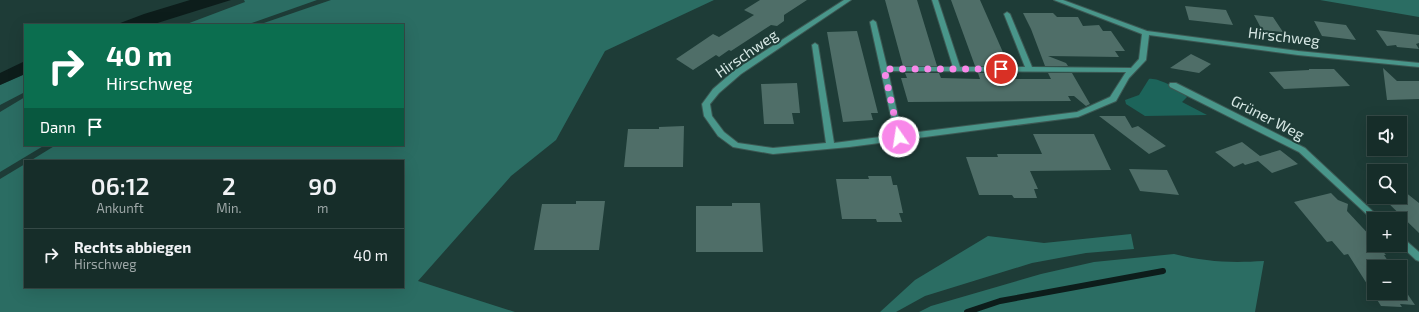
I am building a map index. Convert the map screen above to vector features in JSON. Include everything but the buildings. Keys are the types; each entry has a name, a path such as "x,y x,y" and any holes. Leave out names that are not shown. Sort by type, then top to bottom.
{"street":[{"name":"Hirschweg","path":"848,0 738,72 716,91 706,104 708,116 721,134 736,145 773,151 899,137 1078,114 1114,99 1126,77 1142,60 1146,32"},
{"path":"935,0 957,69"},
{"name":"Hirschweg","path":"1057,0 1146,32 1298,53 1419,65"},
{"path":"1007,14 1030,70"},
{"path":"873,22 899,137"},
{"path":"815,45 830,145"},
{"path":"884,69 1133,70"},
{"name":"Grüner Weg","path":"1172,85 1302,150 1369,212"},
{"path":"1407,246 1419,257"}],"green space":[{"path":"244,0 317,0 249,24 187,24 245,2"},
{"path":"331,0 714,0 605,51 556,140 511,176 418,281 515,312 0,312 0,179 24,165 24,288 404,288 404,160 32,160 54,146 404,146 404,24 261,24"},
{"path":"1320,0 1419,0 1419,17"},
{"path":"24,74 24,93 0,105 0,85"},
{"path":"1149,79 1158,80 1175,88 1187,97 1182,102 1207,115 1145,116 1126,104 1125,100 1139,95"},
{"path":"24,98 24,146 43,146 0,172 0,112"},
{"path":"1131,234 1134,249 1086,253 1032,263 925,296 896,312 880,312 915,280 988,236 1044,243"},
{"path":"1174,254 1197,259 1219,261 1264,261 1255,312 919,312 931,306 1041,274 1094,262"}],"shaded area":[{"path":"190,0 231,0 154,24 118,24"},
{"path":"24,61 24,74 0,85 0,73"}],"waterway":[{"path":"967,312 1000,301 1163,271"}],"route":[{"path":"899,137 884,69 1001,69"}]}
